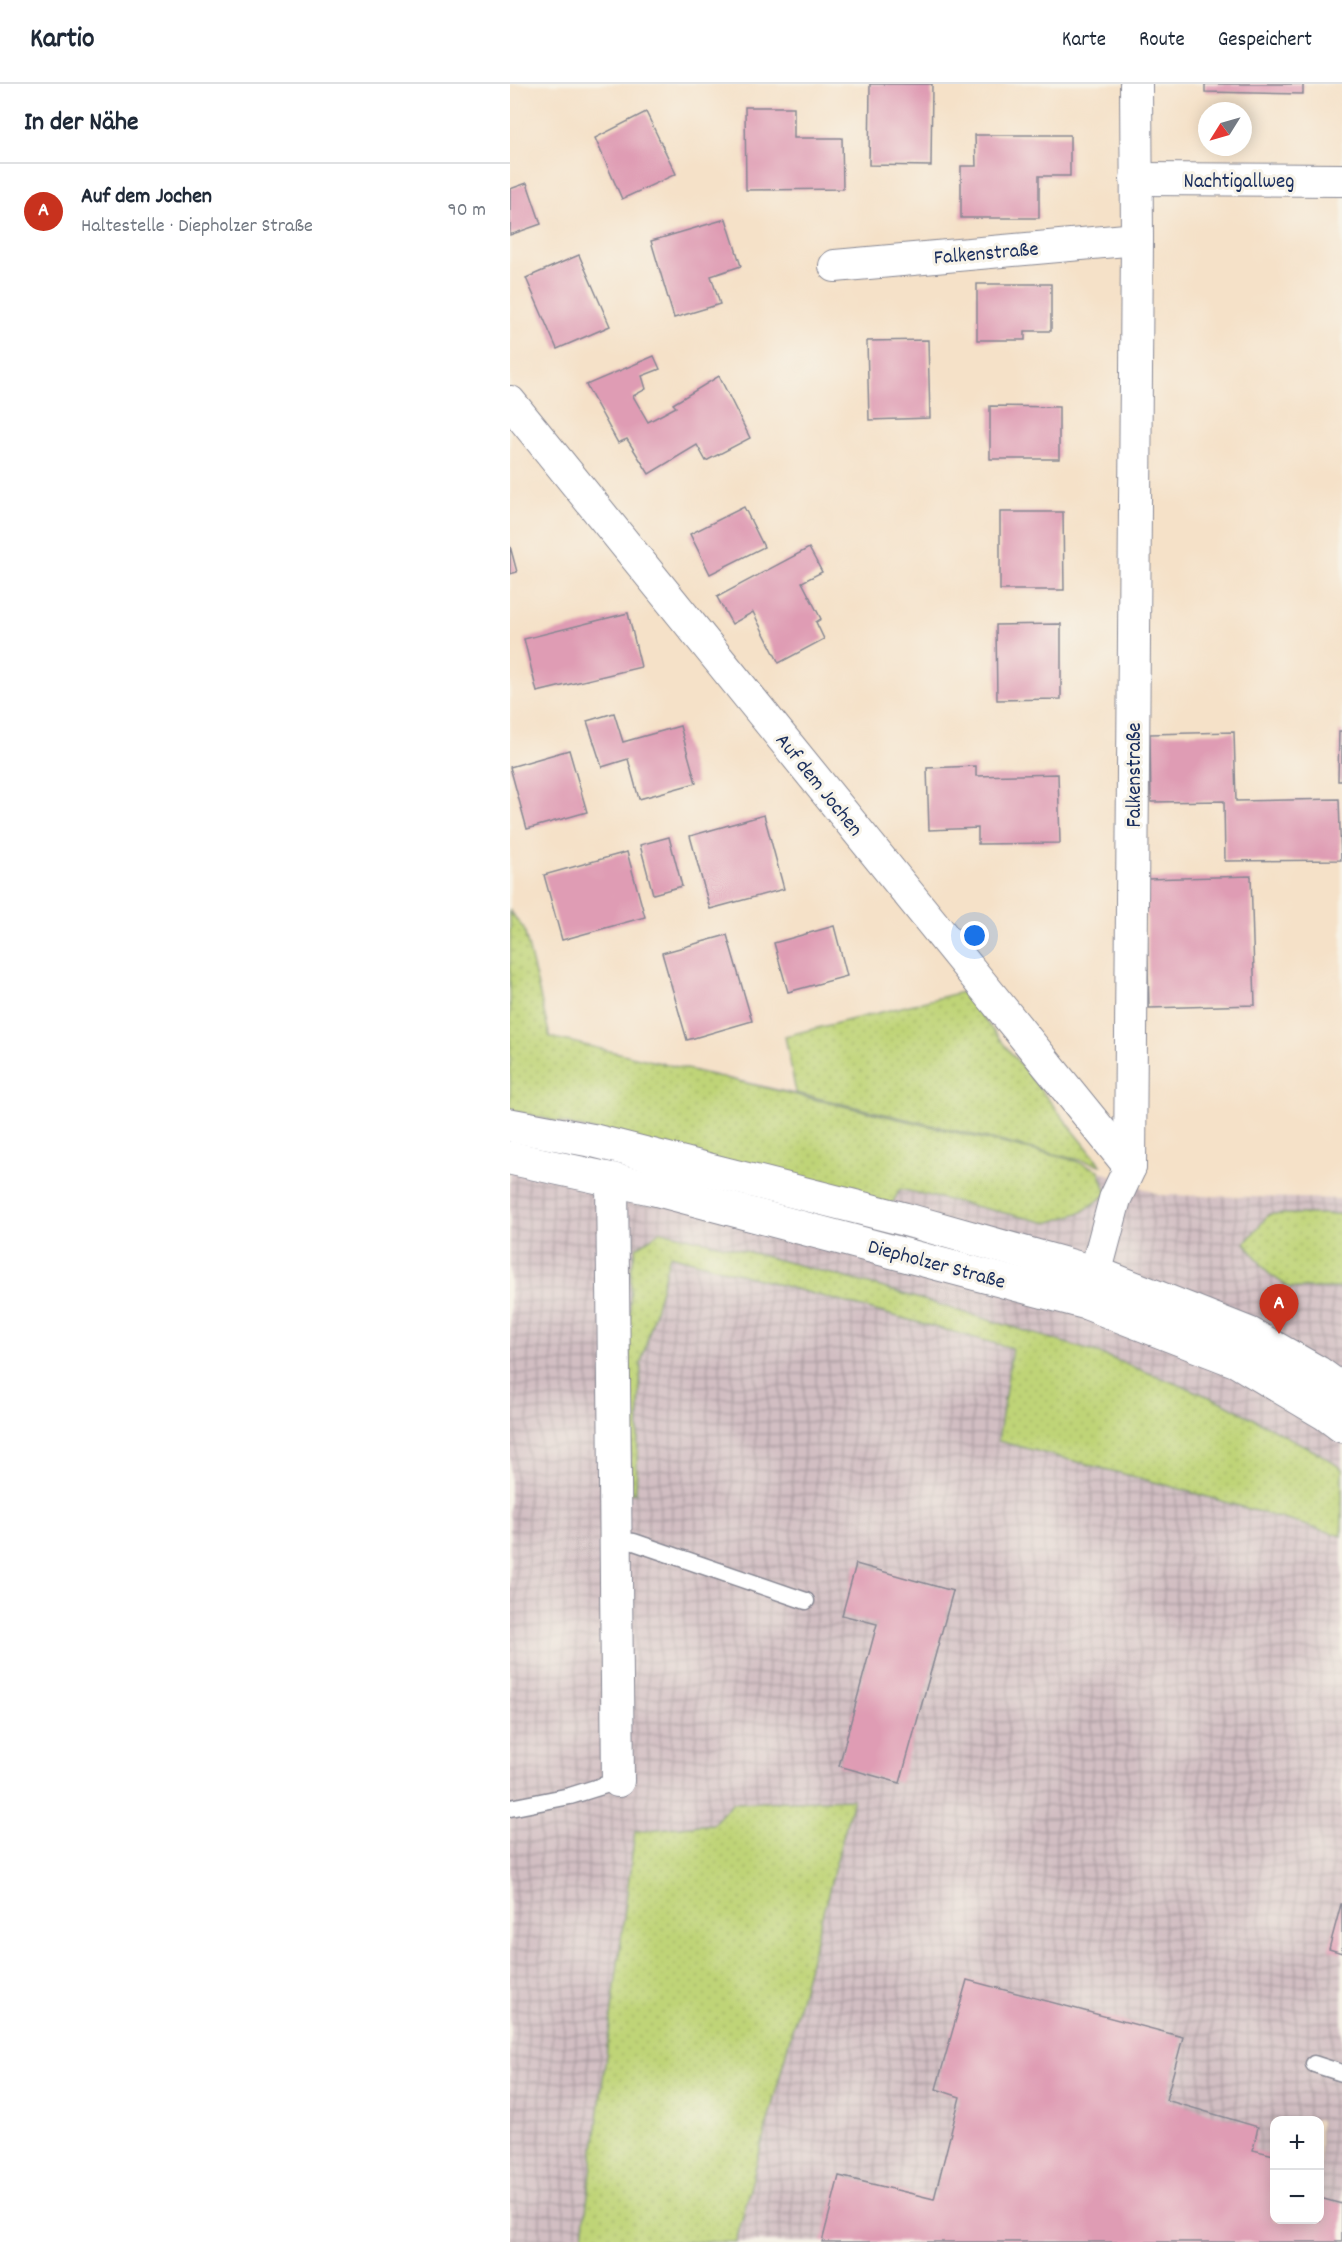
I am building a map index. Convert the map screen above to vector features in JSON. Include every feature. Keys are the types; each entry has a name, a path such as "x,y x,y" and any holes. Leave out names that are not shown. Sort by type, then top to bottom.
{"street":[{"name":"Falkenstraße","path":"1092,1288 1115,1199 1130,1167 1137,239 1136,84"},
{"name":"Nachtigallweg","path":"1136,179 1342,180"},
{"name":"Falkenstraße","path":"835,266 1137,239"},
{"name":"Auf dem Jochen","path":"510,402 1130,1167"},
{"name":"Diepholzer Straße","path":"510,1125 606,1144 904,1219 1092,1288 1237,1361 1342,1426"},
{"name":"Diepholzer Straße","path":"510,1158 1092,1288 1250,1334 1317,1372 1342,1390"},
{"path":"612,1179 618,1782"}],"lane":[{"path":"615,1540 634,1542 806,1601"},
{"path":"510,1808 570,1796 618,1782"},
{"path":"1314,2064 1342,2073"}],"shaded area":[{"path":"510,1031 550,1037 796,1093 1073,1160 1160,1195 1342,1199 1342,2242 510,2242"}],"green space":[{"path":"510,911 524,929 550,1037 1073,1160 1099,1170 1107,1194 1082,1212 1048,1223 900,1189 892,1204 510,1110"},
{"path":"962,992 1101,1165 796,1093 785,1036"},
{"path":"1269,1214 1342,1214 1342,1288 1290,1288 1268,1273 1245,1243"},
{"path":"661,1231 877,1286 1098,1353 1220,1401 1320,1454 1342,1469 1342,1536 1173,1487 998,1441 1012,1348 670,1255 641,1363 636,1493 631,1493 629,1344 631,1269 636,1248"},
{"path":"853,1799 736,2242 582,2242 635,1831 713,1824 732,1803"}],"building":[{"path":"870,84 932,84 931,166 869,165"},
{"path":"1205,84 1303,84 1303,94 1205,92"},
{"path":"745,107 794,107 794,138 842,138 843,189 746,190"},
{"path":"646,112 676,174 622,199 595,138"},
{"path":"975,135 1070,135 1070,176 1039,176 1039,218 961,218 961,166 976,166"},
{"path":"527,183 541,224 510,235 510,189"},
{"path":"726,219 741,266 711,276 720,304 674,318 651,241"},
{"path":"579,255 610,326 557,349 526,278"},
{"path":"977,284 1051,284 1051,331 1025,331 1025,340 977,340"},
{"path":"928,340 930,418 869,420 867,341"},
{"path":"654,356 660,369 642,376 646,389 633,396 648,422 676,407 673,404 719,376 750,438 706,461 697,445 649,474 627,439 618,443 586,385"},
{"path":"990,406 1059,407 1059,459 990,459"},
{"path":"744,507 764,547 710,574 690,534"},
{"path":"1000,512 1063,512 1064,590 1000,590"},
{"path":"510,546 517,572 510,574"},
{"path":"809,548 822,572 802,582 821,619 816,622 824,639 779,663 753,612 732,624 717,597"},
{"path":"628,613 641,667 537,692 524,639"},
{"path":"1061,624 1061,699 997,700 996,625"},
{"path":"614,713 623,742 680,726 696,783 639,799 628,759 602,767 587,721"},
{"path":"1339,731 1342,731 1342,781 1338,781"},
{"path":"1234,732 1236,801 1339,799 1341,860 1225,861 1224,801 1151,802 1150,734"},
{"path":"569,750 587,812 527,829 510,767"},
{"path":"976,766 976,776 1058,774 1060,843 978,844 978,828 929,830 927,768"},
{"path":"764,815 784,889 710,909 690,836"},
{"path":"669,837 682,886 653,894 640,845"},
{"path":"627,852 645,917 562,940 544,875"},
{"path":"1251,876 1255,1005 1149,1008 1146,879"},
{"path":"834,926 847,976 788,992 774,943"},
{"path":"727,935 752,1021 687,1040 662,953"},
{"path":"856,1564 953,1591 900,1783 839,1766 877,1624 842,1615"},
{"path":"1342,1904 1342,1953 1329,1949"},
{"path":"967,1980 1183,2037 1166,2100 1258,2127 1253,2150 1270,2154 1270,2224 1324,2224 1324,2199 1342,2204 1342,2242 822,2242 839,2176 934,2199 960,2097 936,2089"}],"place":[{"name":"Auf dem Jochen","path":"1279,1334"}]}
